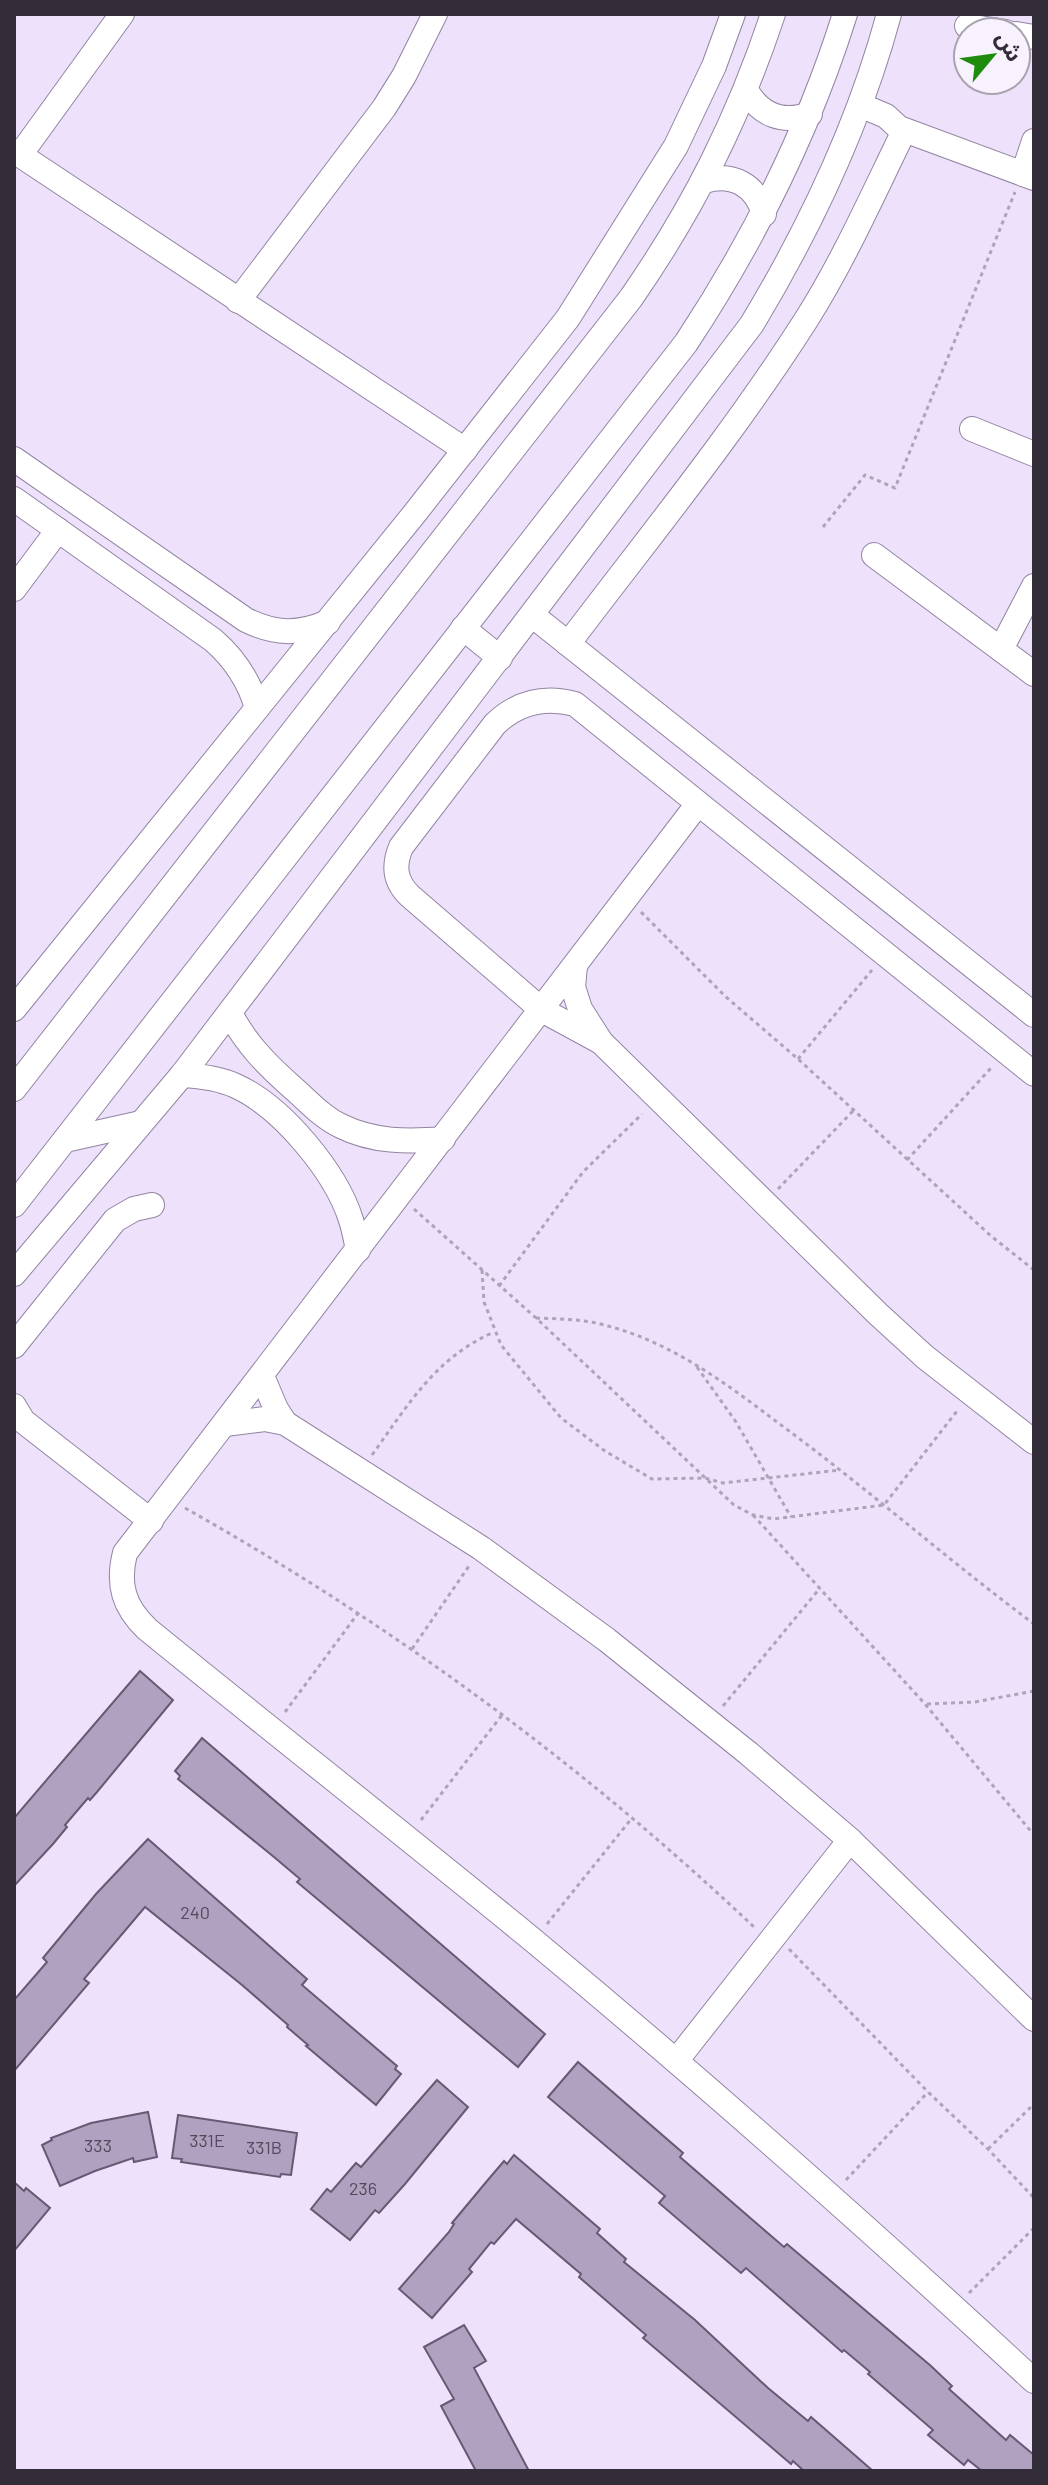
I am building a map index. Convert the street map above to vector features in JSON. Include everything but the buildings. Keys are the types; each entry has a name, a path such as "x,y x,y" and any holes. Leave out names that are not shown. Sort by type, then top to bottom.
{"street":[{"path":"122,14 17,153 465,450"},
{"path":"238,301 384,108 435,14"},
{"path":"14,1009 328,622 568,318 676,146 714,66 733,14"},
{"path":"14,1089 631,298 662,253 704,181 746,90 773,14"},
{"path":"14,1205 686,343 733,269 786,169 810,114 845,14"},
{"path":"14,1274 182,1075 752,324 802,238 857,113 889,14"},
{"path":"746,90 759,108 769,114 790,119 810,114"},
{"path":"857,113 882,131 902,129 1028,176 1034,141"},
{"path":"568,644 729,432 808,317 843,254 902,129"},
{"path":"704,181 723,177 742,182 757,196 764,214"},
{"path":"972,429 1034,454"},
{"path":"14,459 246,620 278,632 312,629 328,622"},
{"path":"14,499 227,652 247,679 257,708"},
{"path":"415,513 445,536"},
{"path":"14,589 58,530"},
{"path":"874,555 1034,674"},
{"path":"1001,649 1034,586"},
{"path":"532,615 1034,1015"},
{"path":"463,628 500,658"},
{"path":"601,1042 542,1010 410,896 399,883 395,866 401,847 503,716 536,701 575,704 1034,1074"},
{"path":"697,805 125,1553 121,1578 126,1603 135,1618 147,1629 407,1838 676,2061 831,2196 1034,2381"},
{"path":"575,966 573,987 580,1009 601,1042 889,1324 925,1357 1034,1442"},
{"path":"230,1013 243,1037 261,1059 340,1126 374,1137 409,1142 443,1139"},
{"path":"237,1087 261,1059"},
{"path":"182,1075 219,1079 237,1087 252,1095 288,1125 316,1154 335,1185 351,1218 358,1250"},
{"path":"65,1140 141,1123"},
{"path":"316,1154 340,1126"},
{"path":"14,1346 115,1220 134,1209 152,1205"},
{"path":"262,1376 285,1423"},
{"path":"14,1406 23,1421 151,1521"},
{"path":"225,1424 265,1419 285,1423 481,1548 607,1640 850,1840 1034,2019"},
{"path":"676,2061 850,1840"}],"path":[{"path":"823,527 865,475 895,488 1028,176"},
{"path":"627,898 726,997 991,1236 1034,1270"},
{"path":"798,1059 885,955"},
{"path":"907,1160 1006,1051"},
{"path":"499,1286 583,1172 659,1098"},
{"path":"765,1203 853,1111"},
{"path":"399,1196 536,1318 734,1505 753,1515 774,1519 884,1505 971,1394"},
{"path":"482,1270 484,1302 494,1332 509,1358 561,1418 605,1451 652,1479 705,1478 723,1483 842,1470"},
{"path":"536,1318 586,1320 610,1326 656,1343 695,1364 842,1470 1034,1624"},
{"path":"361,1471 431,1376 472,1342 494,1332"},
{"path":"695,1364 736,1422 791,1517"},
{"path":"168,1499 259,1550 359,1612 502,1715 632,1818 772,1939 988,2149 1034,2198"},
{"path":"753,1515 925,1704 1034,1835"},
{"path":"412,1649 481,1548"},
{"path":"709,1722 820,1588"},
{"path":"271,1731 359,1612"},
{"path":"925,1704 975,1702 1034,1691"},
{"path":"407,1838 502,1715"},
{"path":"533,1941 632,1818"},
{"path":"831,2196 928,2092"},
{"path":"988,2149 1034,2104"},
{"path":"955,2307 1034,2228"}]}
